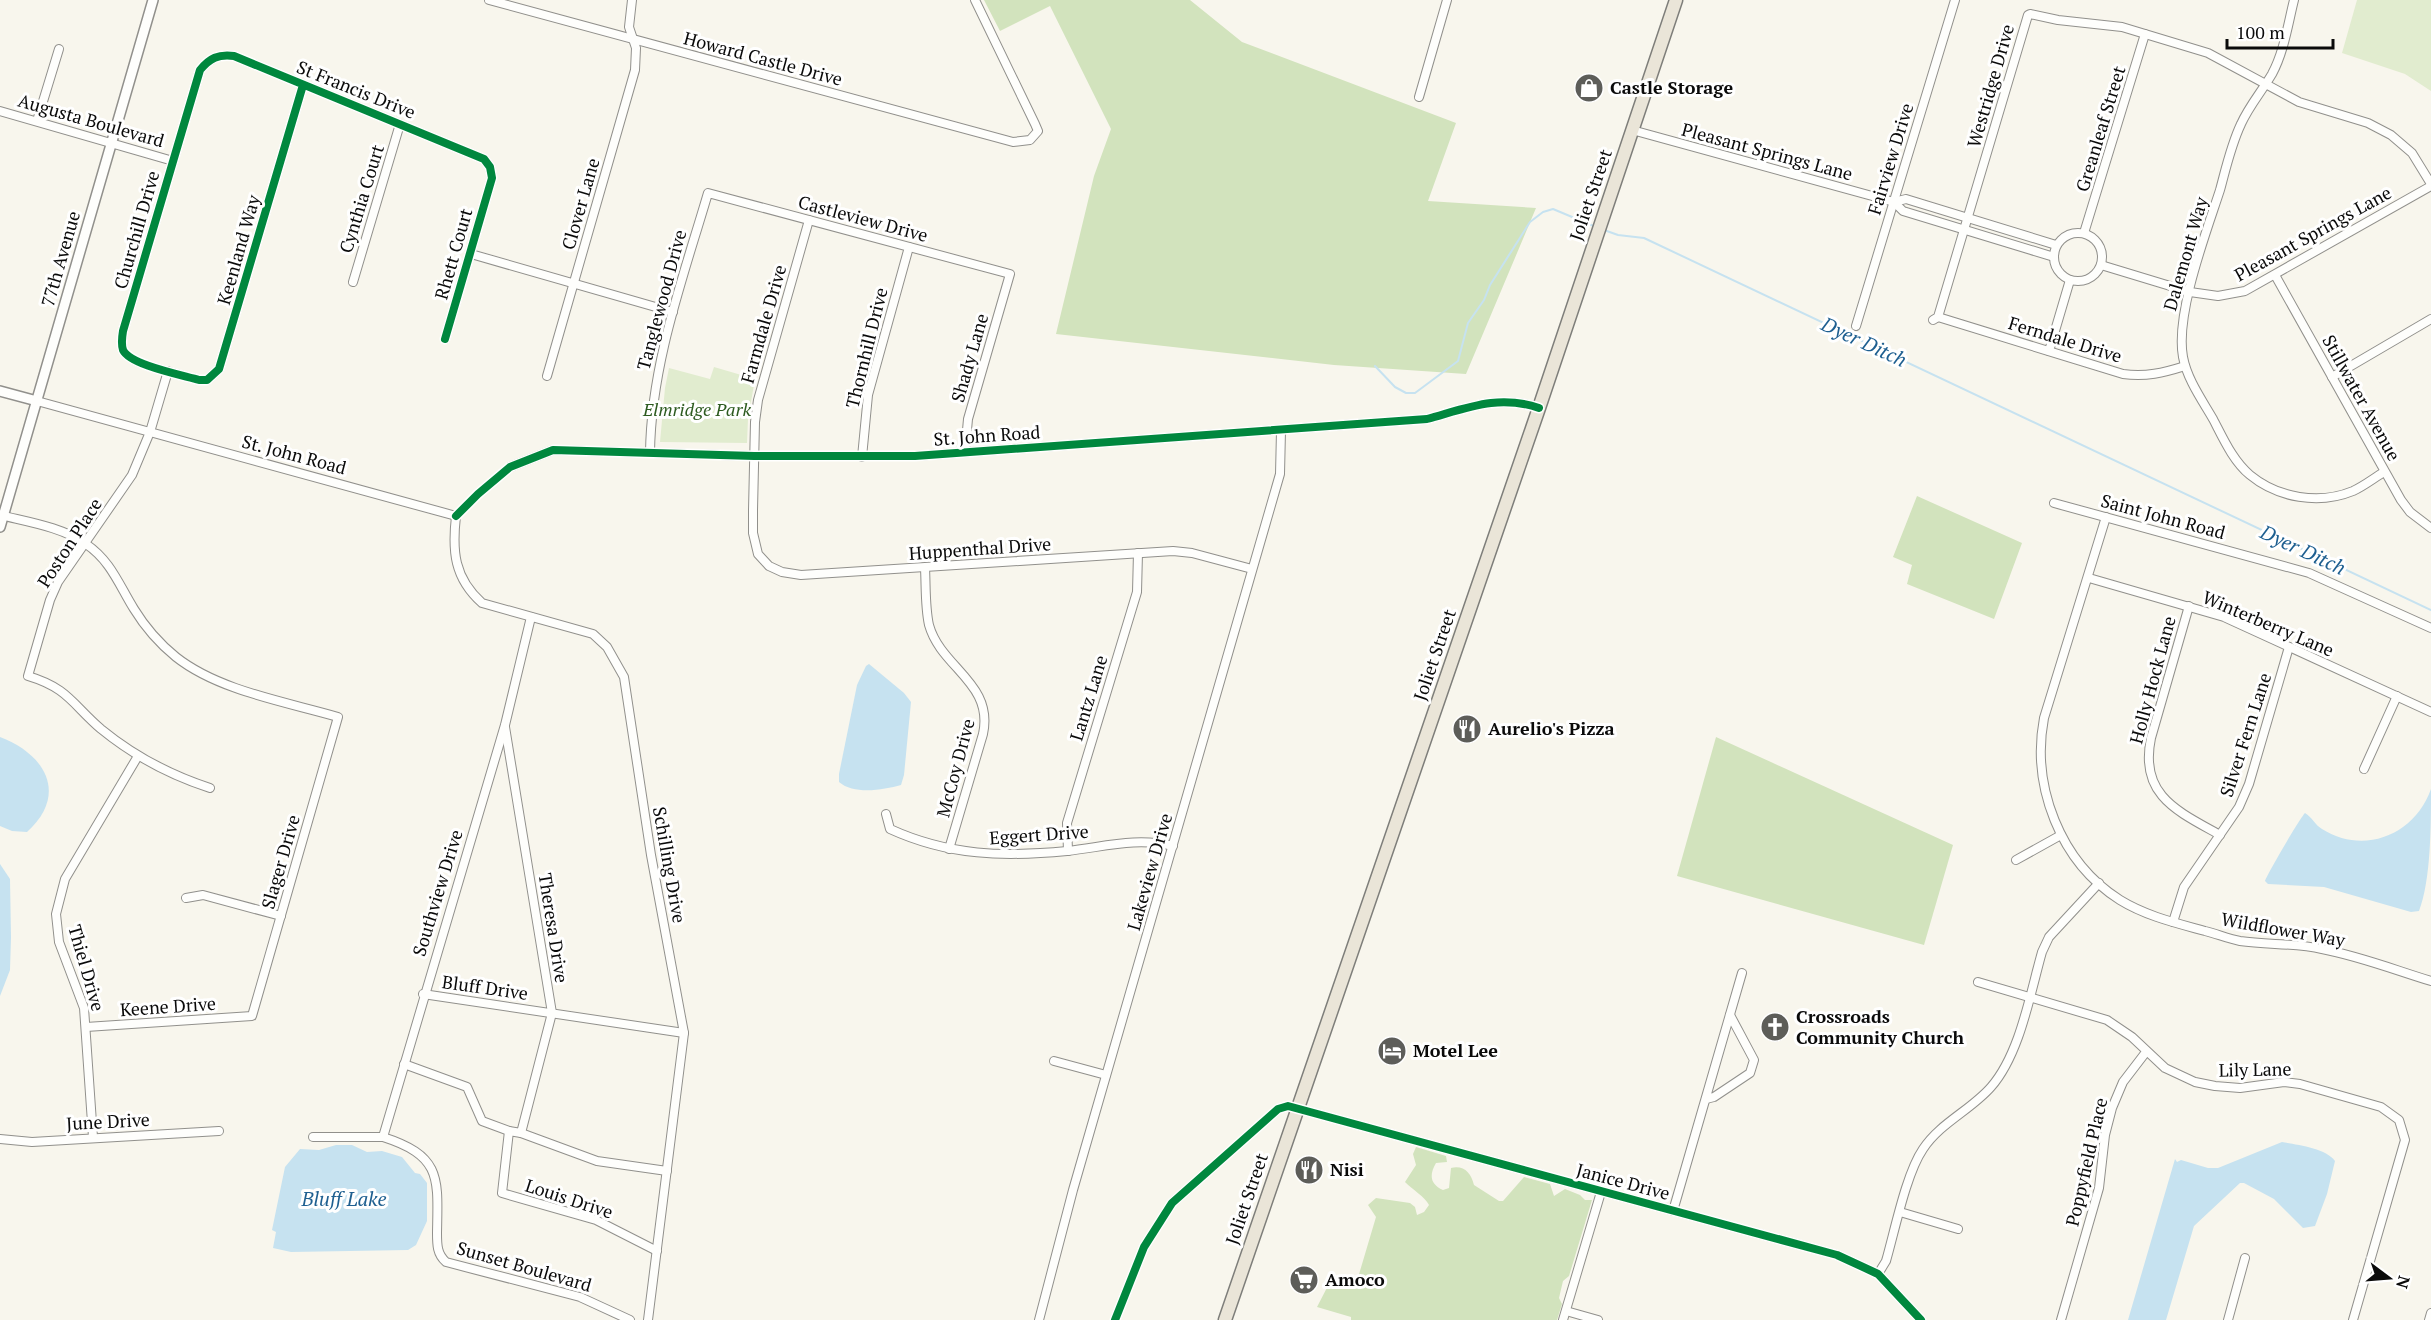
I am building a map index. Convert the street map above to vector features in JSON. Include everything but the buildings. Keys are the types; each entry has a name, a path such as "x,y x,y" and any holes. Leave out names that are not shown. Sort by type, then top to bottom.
{"main road":[{"name":"Joliet Street","path":"1225,1320 1539,408 1676,0"}],"street":[{"name":"77th Avenue","path":"0,527 153,0"},
{"name":"Howard Castle Drive","path":"489,0 511,3 633,39 1013,142 1030,140 1038,131 975,0"},
{"name":"Clover Lane","path":"547,376 635,70 636,48 629,27 632,0"},
{"path":"1419,97 1447,0"},
{"name":"Fairview Drive","path":"1856,326 1955,0"},
{"name":"Dalemont Way","path":"2294,0 2278,58 2240,125 2182,322 2182,356 2185,366 2233,456 2244,470 2260,483 2281,494 2303,498 2329,498 2352,491 2384,472"},
{"name":"Westridge Drive","path":"1968,218 2028,15 2033,13 2058,20 2112,25 2208,53 2299,102 2368,123 2391,135 2412,153 2431,185"},
{"name":"Greanleaf Street","path":"2084,233 2145,34"},
{"path":"37,121 59,49"},
{"name":"St Francis Drive","path":"200,70 214,57 234,56 484,159 490,167 492,178"},
{"name":"Churchill Drive","path":"168,371 133,360 124,351 122,340 200,70"},
{"name":"Keenland Way","path":"168,371 207,380 219,369 303,85"},
{"name":"Augusta Boulevard","path":"0,111 173,161"},
{"name":"Cynthia Court","path":"353,282 400,124"},
{"name":"Pleasant Springs Lane","path":"1632,130 1894,202 1906,199 2056,245"},
{"name":"Rhett Court","path":"445,339 492,178"},
{"name":"Pleasant Springs Lane","path":"2101,265 2190,292 2218,296 2245,291 2431,185"},
{"name":"Castleview Drive","path":"708,193 1010,274"},
{"name":"Tanglewood Drive","path":"650,453 650,427 656,381 673,312 708,193"},
{"name":"Pleasant Springs Lane","path":"1894,202 1903,211 2054,257"},
{"path":"1965,230 1968,218"},
{"name":"Farmdale Drive","path":"753,510 755,422 764,376 808,220"},
{"name":"Ferndale Drive","path":"1965,230 1936,318 2122,374 2140,377 2185,366"},
{"path":"2084,233 2092,236 2101,249 2101,265 2098,271 2085,280 2070,280 2058,271 2054,257 2056,245 2068,234 2084,233"},
{"name":"Thornhill Drive","path":"862,457 868,395 909,247"},
{"path":"471,254 673,312"},
{"name":"Shady Lane","path":"965,452 968,419 1010,274"},
{"name":"Stillwater Avenue","path":"2275,275 2384,472 2410,512 2431,528"},
{"path":"2049,351 2070,280"},
{"path":"2332,376 2431,319"},
{"name":"Poston Place","path":"138,756 101,729 61,689 47,681 28,676 50,600 58,582 132,475 150,432 168,371"},
{"path":"0,391 37,401"},
{"name":"St. John Road","path":"37,401 456,516 510,467 553,450 862,457 1281,431 1427,418 1486,402 1516,402 1539,408"},
{"name":"Lakeview Drive","path":"1039,1320 1106,1075 1280,474 1281,431"},
{"name":"Saint John Road","path":"2054,503 2309,573 2431,628"},
{"name":"Huppenthal Drive","path":"753,510 753,533 758,554 770,566 782,572 801,575 1138,553 1192,553 1252,569"},
{"path":"2,515 55,530 86,543"},
{"name":"Schilling Drive","path":"456,516 453,551 462,579 473,595 482,603 593,634 607,646 624,677 651,855 684,1033 648,1320"},
{"name":"Wildflower Way","path":"2106,517 2044,718 2040,740 2044,793 2061,835 2076,859 2118,899 2142,913 2240,941 2323,949 2431,981"},
{"name":"Slager Drive","path":"86,543 109,565 143,623 176,657 218,681 338,717 252,1016"},
{"name":"Lantz Lane","path":"1068,851 1067,823 1137,592 1138,553"},
{"name":"McCoy Drive","path":"925,568 929,625 941,650 975,689 986,715 983,734 949,849"},
{"name":"Winterberry Lane","path":"2089,578 2224,617 2431,712"},
{"name":"Holly Hock Lane","path":"2189,606 2151,738 2148,753 2149,768 2153,784 2169,804 2220,835"},
{"name":"Southview Drive","path":"383,1137 423,994 505,725 531,617"},
{"name":"Silver Fern Lane","path":"2173,922 2184,887 2239,807 2249,784 2289,647"},
{"path":"2364,769 2397,696"},
{"name":"Theresa Drive","path":"505,725 552,1013 521,1133"},
{"path":"138,756 171,773 210,788"},
{"name":"Thiel Drive","path":"93,1137 86,1027 81,1000 59,942 56,914 64,879 138,756"},
{"name":"Eggert Drive","path":"886,814 890,829 908,837 949,849 1002,856 1068,851 1146,841 1173,846"},
{"path":"2016,860 2061,835"},
{"path":"1878,1274 1886,1261 1913,1166 1936,1134 1989,1089 2004,1070 2030,996 2042,951 2049,937 2099,883"},
{"path":"186,898 203,895 281,916"},
{"path":"1673,1211 1742,974"},
{"name":"Lily Lane","path":"1978,982 2107,1020 2132,1037 2165,1068 2204,1084 2240,1088 2265,1083 2300,1084 2377,1106 2393,1114 2403,1127 2405,1140 2353,1320"},
{"name":"Bluff Drive","path":"423,994 684,1033"},
{"path":"1706,1099 1714,1097 1750,1073 1753,1067 1754,1060 1730,1015"},
{"name":"Keene Drive","path":"86,1027 252,1016"},
{"name":"Poppyfield Place","path":"2061,1320 2098,1188 2104,1135 2112,1108 2123,1082 2146,1052"},
{"path":"1054,1061 1106,1075"},
{"path":"404,1064 467,1087 482,1121 597,1161 667,1171"},
{"path":"1115,1320 1144,1247 1172,1203 1278,1109 1283,1106 1297,1107"},
{"name":"Janice Drive","path":"1297,1107 1837,1255 1878,1274 1921,1320"},
{"name":"June Drive","path":"0,1139 32,1142 219,1131"},
{"name":"Louis Drive","path":"509,1131 502,1193 596,1220 657,1251"},
{"path":"313,1137 383,1137"},
{"name":"Sunset Boulevard","path":"383,1137 401,1143 420,1155 433,1170 438,1191 437,1247 442,1258 452,1265 580,1297 630,1320"},
{"path":"1563,1320 1601,1192"},
{"path":"1900,1212 1959,1229"},
{"path":"2228,1320 2246,1258"},
{"path":"1566,1311 1598,1320"},
{"path":"2429,1320 2431,1313"}],"green space":[{"path":"984,0 1190,0 1242,42 1456,123 1428,201 1536,208 1466,374 1334,365 1056,334 1094,176 1111,129 1050,6 1000,31"},
{"path":"2357,0 2431,0 2431,91 2405,74 2342,53"},
{"name":"Elmridge Park","path":"714,367 755,379 748,419 747,443 660,442 669,368 710,379"},
{"path":"1917,496 2022,543 1994,619 1907,584 1912,565 1893,557"},
{"path":"1716,737 1953,845 1924,945 1677,876"},
{"path":"1416,1147 1446,1156 1447,1162 1436,1163 1432,1171 1433,1182 1443,1190 1449,1188 1451,1168 1456,1167 1466,1171 1474,1185 1499,1201 1503,1201 1524,1177 1550,1184 1554,1196 1565,1189 1580,1195 1585,1200 1592,1200 1569,1276 1563,1281 1559,1298 1562,1304 1557,1320 1351,1320 1351,1317 1317,1307 1333,1276 1357,1286 1359,1283 1357,1281 1376,1217 1368,1205 1376,1198 1410,1203 1415,1207 1417,1215 1424,1212 1429,1205 1405,1182 1416,1165 1413,1154"}],"water":[{"path":"869,664 904,693 911,702 901,785 877,790 860,790 852,789 839,782 839,774 857,685"},
{"path":"0,737 16,744 29,754 46,777 49,790 47,804 40,818 27,832 12,831 0,826"},
{"path":"2431,789 2428,869 2419,911 2411,912 2324,887 2268,884 2265,881 2305,813 2320,827 2338,837 2371,840 2401,829 2423,805"},
{"path":"0,864 10,879 11,937 10,970 0,996"},
{"path":"2282,1142 2318,1150 2335,1161 2327,1194 2315,1226 2303,1228 2274,1199 2240,1183 2194,1226 2166,1320 2128,1320 2175,1159 2177,1162 2181,1160 2208,1168 2218,1168"},
{"name":"Bluff Lake","path":"336,1145 352,1145 367,1152 382,1151 402,1157 415,1173 420,1174 427,1183 427,1221 416,1245 408,1250 291,1252 273,1248 276,1232 272,1230 285,1167 300,1149 319,1150"}],"waterway":[{"name":"Dyer Ditch","path":"1375,366 1395,387 1406,393 1415,393 1458,361 1468,323 1530,222 1543,212 1553,209 1596,227"},
{"name":"Dyer Ditch","path":"1604,230 1618,235 1644,238 2431,610"}],"cycle path":[{"path":"303,85 219,369 207,380 199,380 146,365 135,360 123,350 123,331 200,70 207,62 219,56 234,56 484,159 490,167 492,178 445,339"},
{"path":"456,516 510,467 553,450 754,456 915,456 1427,419 1496,402 1510,402 1539,408"},
{"path":"1115,1320 1144,1247 1172,1203 1278,1109 1288,1106 1837,1255 1878,1274 1921,1320"}],"place":[{"name":"Castle Storage","path":"1589,88"},
{"name":"Aurelio's Pizza","path":"1467,729"},
{"name":"Crossroads Community Church","path":"1775,1027"},
{"name":"Motel Lee","path":"1392,1051"},
{"name":"Nisi","path":"1309,1170"},
{"name":"Amoco","path":"1304,1280"}]}
